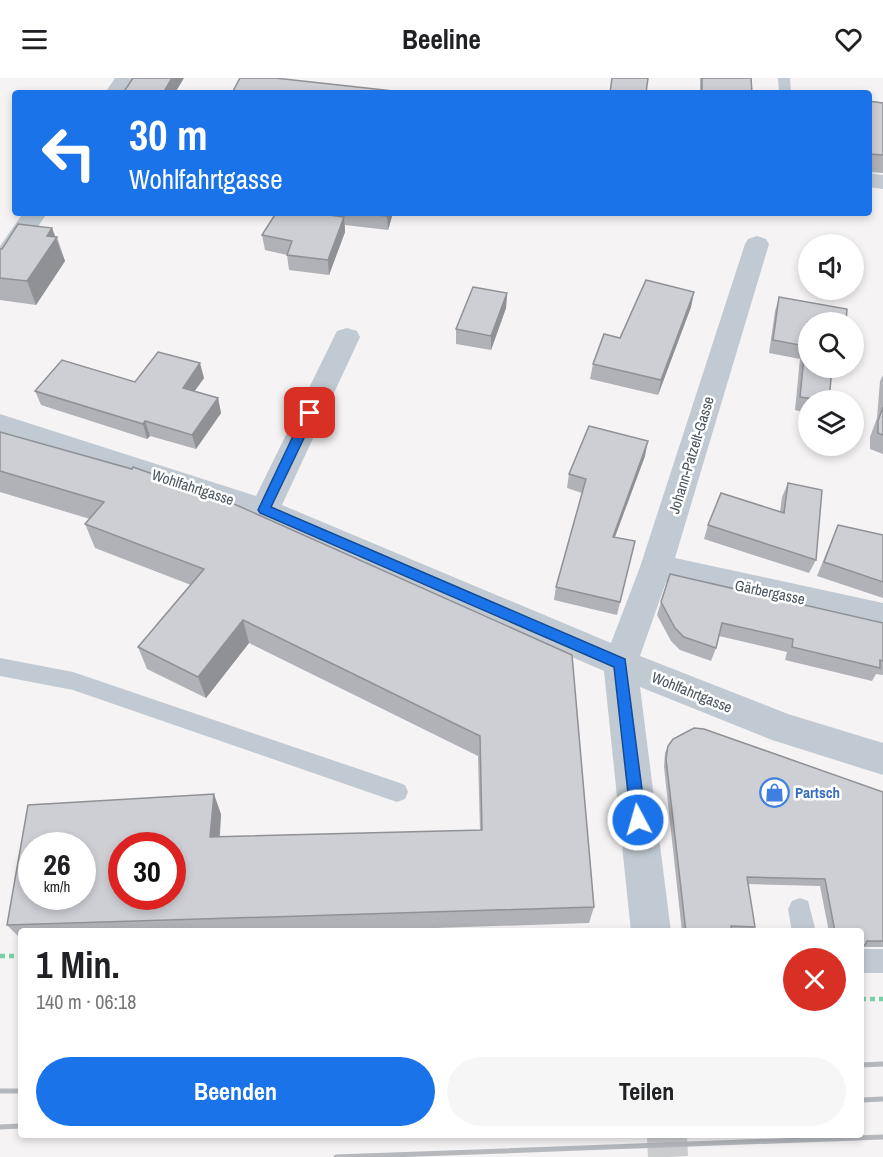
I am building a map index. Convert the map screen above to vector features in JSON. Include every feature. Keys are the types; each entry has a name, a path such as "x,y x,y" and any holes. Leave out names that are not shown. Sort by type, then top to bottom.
{"street":[{"path":"0,265 33,216"},
{"name":"Johann-Patzelt-Gasse","path":"620,663 656,567 757,244"},
{"path":"264,510 347,337"},
{"name":"Wohlfahrtgasse","path":"0,424 264,510 620,663 785,729 883,759"},
{"name":"Gärbergasse","path":"656,567 883,617"},
{"path":"620,663 651,928"}],"lane":[{"path":"0,667 74,681 397,792"},
{"path":"864,961 883,961"}],"path":[{"path":"0,956 18,956"},
{"path":"864,999 883,999"}],"building":[{"path":"133,78 172,78 165,90 125,90"},
{"path":"240,78 275,78 385,90 234,90"},
{"path":"612,78 648,78 646,90 610,90"},
{"path":"702,78 751,78 752,90 702,90"},
{"path":"872,102 883,103 883,155 872,154"},
{"path":"274,216 344,217 328,260 287,255 292,241 262,235"},
{"path":"18,224 52,228 47,236 57,237 27,281 0,278 0,249"},
{"path":"646,280 694,292 661,380 593,364 604,334 620,338"},
{"path":"473,287 507,293 491,336 456,329"},
{"path":"779,297 847,309 847,312 798,312 798,345 773,340"},
{"path":"158,352 200,363 183,388 218,398 192,435 145,421 143,424 35,391 62,360 135,382"},
{"path":"802,378 831,378 830,390 801,390"},
{"path":"883,407 883,435 878,433 878,421"},
{"path":"589,426 648,441 613,537 635,541 620,602 556,587 586,479 569,474"},
{"path":"0,432 132,469 133,467 223,499 572,655 594,907 7,925 18,862 18,910 96,910 96,832 23,832 28,805 214,794 210,837 482,830 480,736 243,620 198,677 138,647 204,569 85,524 104,502 0,471"},
{"path":"788,483 822,490 816,560 708,525 721,493 784,513"},
{"path":"838,525 883,535 883,582 824,562"},
{"path":"670,574 883,623 883,661 880,660 880,668 792,647 793,639 722,623 716,648 684,637 675,628 661,602"},
{"path":"694,728 704,729 883,792 883,941 867,941 864,945 864,928 834,928 825,879 747,877 755,927 686,928 666,759 668,746 673,739"}],"tunnel":[{"path":"667,1138 668,1157"}],"railway":[{"path":"864,1065 883,1064"},
{"path":"0,1091 18,1091"},
{"path":"864,1100 883,1099"},
{"path":"0,1127 18,1126"},
{"path":"864,1138 883,1137"},
{"path":"336,1157 856,1138"}],"place":[{"name":"Partsch","path":"774,792"}],"route":[{"path":"310,413 264,510 620,663 638,820"}]}
